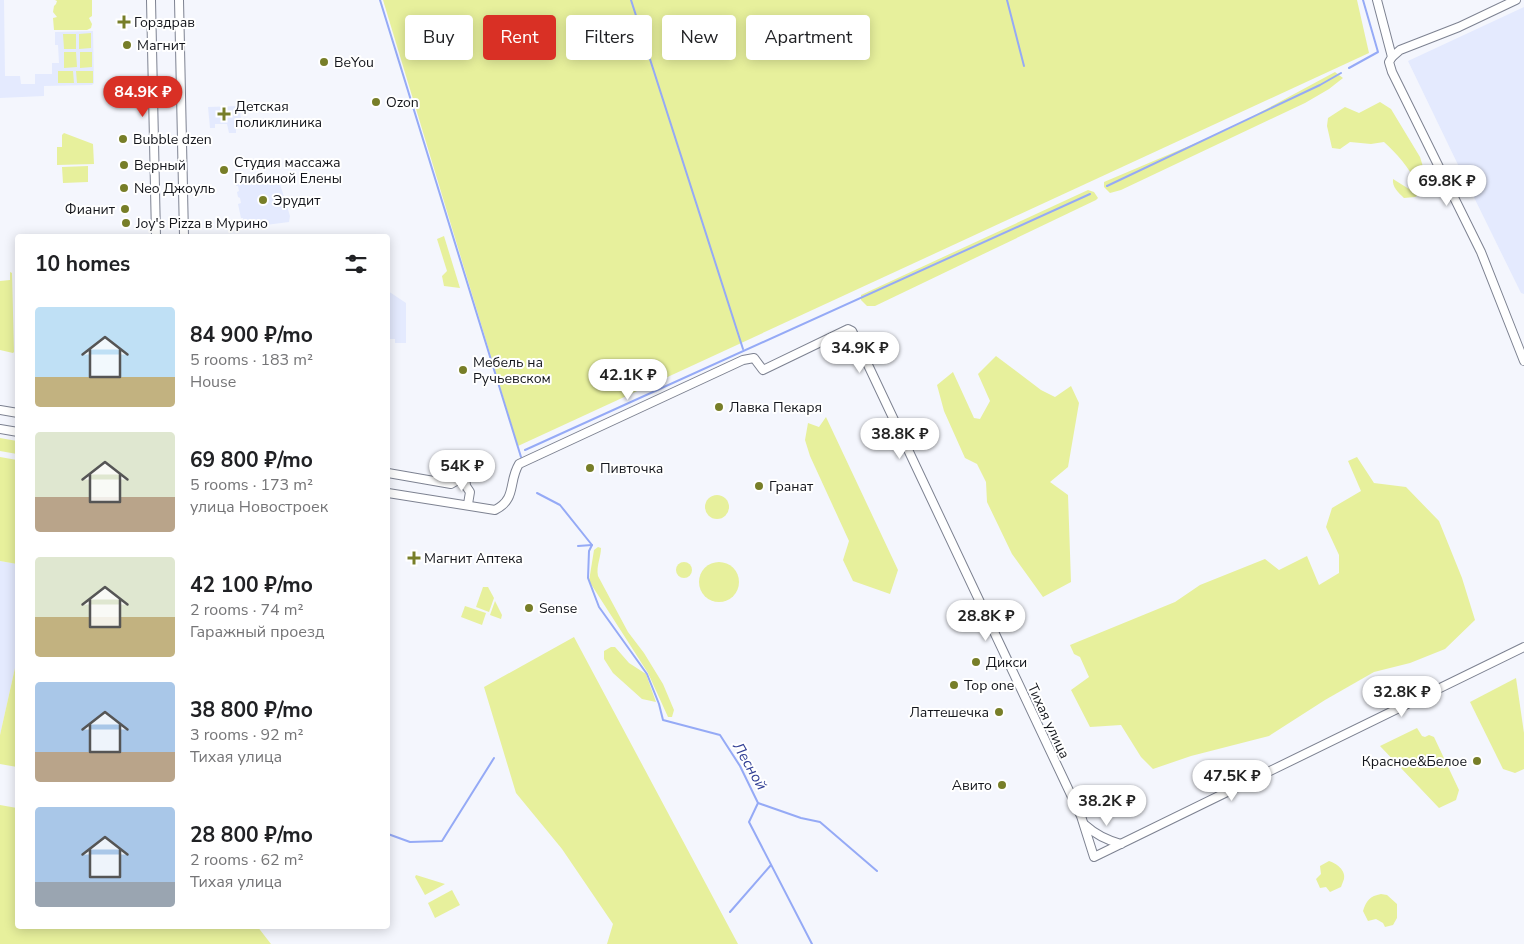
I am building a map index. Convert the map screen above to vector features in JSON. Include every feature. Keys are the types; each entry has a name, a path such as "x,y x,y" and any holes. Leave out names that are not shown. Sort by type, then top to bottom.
{"street":[{"path":"151,0 156,234"},
{"path":"179,0 184,234"},
{"path":"1377,0 1392,57"},
{"path":"1516,0 1459,27 1400,50 1392,57 1390,62 1392,72 1481,252 1524,361"},
{"name":"Тихая улица","path":"468,504 495,510 504,504 510,496 514,476 519,464 743,360 754,358 763,370 848,329 852,331 1085,825 1094,857 1524,647"},
{"path":"0,410 15,412"},
{"path":"0,429 15,432"},
{"path":"390,473 451,484 465,476 466,486 470,492 468,504 390,493"},
{"path":"1085,825 1104,839 1121,844"}],"shaded area":[{"path":"0,0 4,0 5,76 20,76 21,84 35,84 35,74 52,74 52,63 59,63 58,45 55,45 55,32 93,31 94,83 92,85 44,86 44,96 0,98"},
{"path":"1524,7 1524,294 1521,293 1464,177 1468,175 1461,171 1408,61"},
{"name":"Детская поликлиника","path":"240,106 241,122 236,122 236,133 229,133 227,124 215,124 215,128 210,128 208,107"},
{"name":"Эрудит","path":"276,178 279,181 290,216 289,222 242,228 241,224 244,223 238,204 241,203 236,184"},
{"path":"390,292 406,303 406,343 395,343 395,339 390,339"},
{"path":"0,561 15,564 15,668 0,735"}],"green space":[{"path":"55,0 92,0 92,16 89,18 92,24 91,28 87,30 54,30 53,18 57,17 53,12 57,1"},
{"path":"383,0 1357,0 1369,53 518,446"},
{"path":"91,33 91,48 79,49 79,34"},
{"path":"63,34 76,34 76,49 64,49"},
{"path":"64,52 76,52 77,67 64,68"},
{"path":"80,52 92,52 92,67 80,68"},
{"path":"58,71 73,71 74,83 58,83"},
{"path":"76,71 93,71 93,83 77,83"},
{"path":"1335,72 1343,78 1305,103 1121,190 1110,193 1104,187 1104,182 1229,129"},
{"path":"1380,102 1391,109 1420,157 1430,189 1415,197 1404,198 1394,187 1393,179 1409,189 1416,183 1402,161 1384,142 1371,144 1350,142 1340,149 1332,148 1327,126 1328,118 1345,107 1359,113"},
{"path":"64,133 93,144 94,164 57,165 57,147 62,147 62,135"},
{"path":"88,166 88,182 63,183 62,167"},
{"path":"1088,190 1094,192 1098,198 1096,200 875,306 867,306 861,300 861,295"},
{"path":"444,236 460,288 444,286 442,276 447,271 437,239"},
{"path":"10,272 12,273 13,353 0,350 0,281 10,280"},
{"path":"996,356 1041,390 1055,397 1071,386 1079,403 1068,467 1050,482 1068,495 1071,582 1043,597 1012,554 987,502 986,482 977,464 965,458 944,411 937,385 953,372 974,418 980,419 990,401 978,374"},
{"path":"826,417 898,570 890,594 853,581 843,560 849,541 810,456 805,440 808,423 819,427"},
{"path":"0,438 15,441 15,454 0,451"},
{"path":"0,457 15,460 15,564 0,561"},
{"path":"1357,457 1374,483 1406,487 1439,521 1462,578 1475,620 1445,649 1410,663 1374,672 1325,700 1269,736 1191,756 1153,769 1141,757 1121,725 1090,727 1071,690 1089,677 1080,657 1074,654 1070,645 1175,602 1200,585 1265,559 1279,570 1307,556 1319,585 1339,573 1339,555 1326,527 1332,508 1361,491 1348,461"},
{"path":"717,495 722,496 728,502 728,512 722,518 717,519 712,518 706,512 705,507 706,502 712,496"},
{"path":"598,547 601,548 598,576 628,632 644,653 663,684 674,710 672,717 668,717 648,673 589,581 594,550"},
{"path":"681,562 687,562 692,567 690,576 681,578 676,573 676,567"},
{"path":"719,562 733,568 739,582 733,596 719,602 705,596 699,582 705,568"},
{"path":"483,587 488,587 494,598 489,612 476,607"},
{"path":"495,601 502,615 501,619 490,615"},
{"path":"465,606 486,613 482,625 461,617"},
{"path":"574,637 738,944 607,944 613,924 562,849 516,793 484,687"},
{"path":"615,647 629,663 646,674 656,702 642,699 613,673 604,659 604,651"},
{"path":"15,668 15,766 0,764 0,735"},
{"path":"1516,678 1524,733 1524,769 1515,773 1503,769 1470,702"},
{"path":"1417,728 1422,736 1429,735 1434,737 1459,790 1456,800 1439,808 1380,746"},
{"path":"0,805 15,808 15,929 259,929 271,944 0,944"},
{"path":"1329,861 1340,867 1344,876 1341,887 1330,892 1326,887 1320,888 1316,879 1321,874 1320,866"},
{"path":"416,875 445,884 425,895 415,877"},
{"path":"452,890 460,905 435,918 428,903"},
{"path":"1381,894 1387,895 1397,904 1397,918 1393,925 1385,927 1383,923 1376,919 1368,921 1363,911 1369,899"}],"waterway":[{"path":"380,0 521,457"},
{"path":"631,0 743,349"},
{"path":"1007,0 1024,66"},
{"path":"1349,68 1378,52 1363,0"},
{"path":"1107,186 1320,85 1341,73"},
{"path":"525,450 1090,194"},
{"name":"Лесной","path":"537,493 560,505 592,545 589,551 588,578 599,607 647,674 663,720 720,735 740,766 758,803 801,818 820,822 877,871"},
{"name":"Лесной","path":"578,546 592,545"},
{"path":"390,835 410,842 442,841 494,758"},
{"path":"758,803 749,822 812,944"},
{"path":"730,912 771,865"}],"place":[{"name":"Горздрав","path":"124,22"},
{"name":"Магнит","path":"127,45"},
{"name":"BeYou","path":"324,62"},
{"name":"Ozon","path":"376,102"},
{"name":"Детская поликлиника","path":"224,114"},
{"name":"Bubble dzen","path":"123,139"},
{"name":"Верный","path":"124,165"},
{"name":"Студия массажа Глибиной Елены","path":"224,170"},
{"name":"Neo Джоуль","path":"124,188"},
{"name":"Эрудит","path":"263,200"},
{"name":"Фианит","path":"125,209"},
{"name":"Joy's Pizza в Мурино","path":"126,223"},
{"name":"Мебель на Ручьевском","path":"463,370"},
{"name":"Лавка Пекаря","path":"719,407"},
{"name":"Пивточка","path":"590,468"},
{"name":"Гранат","path":"759,486"},
{"name":"Магнит Аптека","path":"414,558"},
{"name":"Sense","path":"529,608"},
{"name":"Дикси","path":"976,662"},
{"name":"Top one","path":"954,685"},
{"name":"Латтешечка","path":"999,712"},
{"name":"Красное&Белое","path":"1477,761"},
{"name":"Авито","path":"1002,785"}]}
